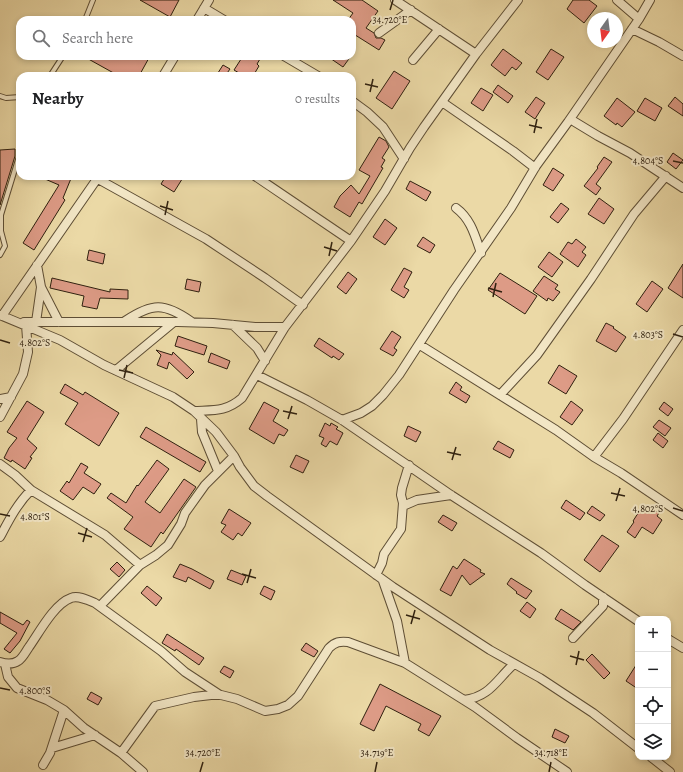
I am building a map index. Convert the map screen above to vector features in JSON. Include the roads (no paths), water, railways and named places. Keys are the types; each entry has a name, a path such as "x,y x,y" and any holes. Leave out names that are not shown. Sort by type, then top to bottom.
{"street":[{"path":"199,16 209,0"},
{"path":"395,0 476,54"},
{"path":"194,411 225,409 234,405 242,398 285,327 351,241 385,191 420,132 476,54 518,0"},
{"path":"617,0 639,19"},
{"path":"342,420 361,413 372,406 384,395 399,375 511,208 535,168 639,19 650,0"},
{"path":"204,8 217,16"},
{"path":"380,33 411,10"},
{"path":"413,60 439,29"},
{"path":"632,29 683,56"},
{"path":"165,72 173,60"},
{"path":"291,60 311,72"},
{"path":"442,102 535,168"},
{"path":"356,104 383,127 404,159"},
{"path":"570,119 598,136 630,152 683,188"},
{"path":"500,395 537,355 591,279 634,214 666,176"},
{"path":"96,180 1,316 60,340 116,370 173,397 194,411 216,432 254,486 383,580 514,664 540,678 593,713 635,746"},
{"path":"103,180 206,239 303,305"},
{"path":"261,180 351,241"},
{"path":"456,208 462,213 474,233 480,253"},
{"path":"36,265 41,287 59,322"},
{"path":"36,322 41,287"},
{"path":"124,321 151,307 173,310 192,322"},
{"path":"17,323 124,321 192,322 255,327 285,327"},
{"path":"116,370 174,322"},
{"path":"0,417 23,374 28,352 26,325"},
{"path":"233,325 257,348 265,361"},
{"path":"594,457 623,419 683,330"},
{"path":"420,345 556,430 594,457 621,473 683,515"},
{"path":"257,375 307,400 342,420 451,495 542,553 635,619"},
{"path":"0,400 11,397"},
{"path":"201,419 202,432 218,471"},
{"path":"100,606 140,565 168,545 194,500 205,485 234,456"},
{"path":"0,464 15,475 31,490 105,535 140,565"},
{"path":"376,575 382,563 384,554 401,529 403,506 401,495 409,465"},
{"path":"0,538 20,500 31,490"},
{"path":"403,506 417,500 451,495"},
{"path":"383,580 397,621 404,663"},
{"path":"573,638 603,606 603,597"},
{"path":"2,663 9,664 18,661 51,615 61,604 71,598 83,598 100,606 161,651 185,672 221,695"},
{"path":"671,641 683,648"},
{"path":"121,753 155,706 194,697 211,695 221,695 237,699 264,711 288,705 298,696 332,644 348,642 404,663 475,706 517,738 566,772"},
{"path":"2,663 8,677 17,688 47,700 64,710 84,728 121,753 143,772"},
{"path":"464,700 473,699 490,689 514,664"},
{"path":"43,765 52,748 64,710"},
{"path":"52,748 96,735"},
{"path":"654,760 670,772"}],"lane":[{"path":"87,16 93,0"},
{"path":"53,72 60,60"},
{"path":"0,96 6,98 16,97"},
{"path":"0,255 5,246 1,231 1,215 16,166"}]}
